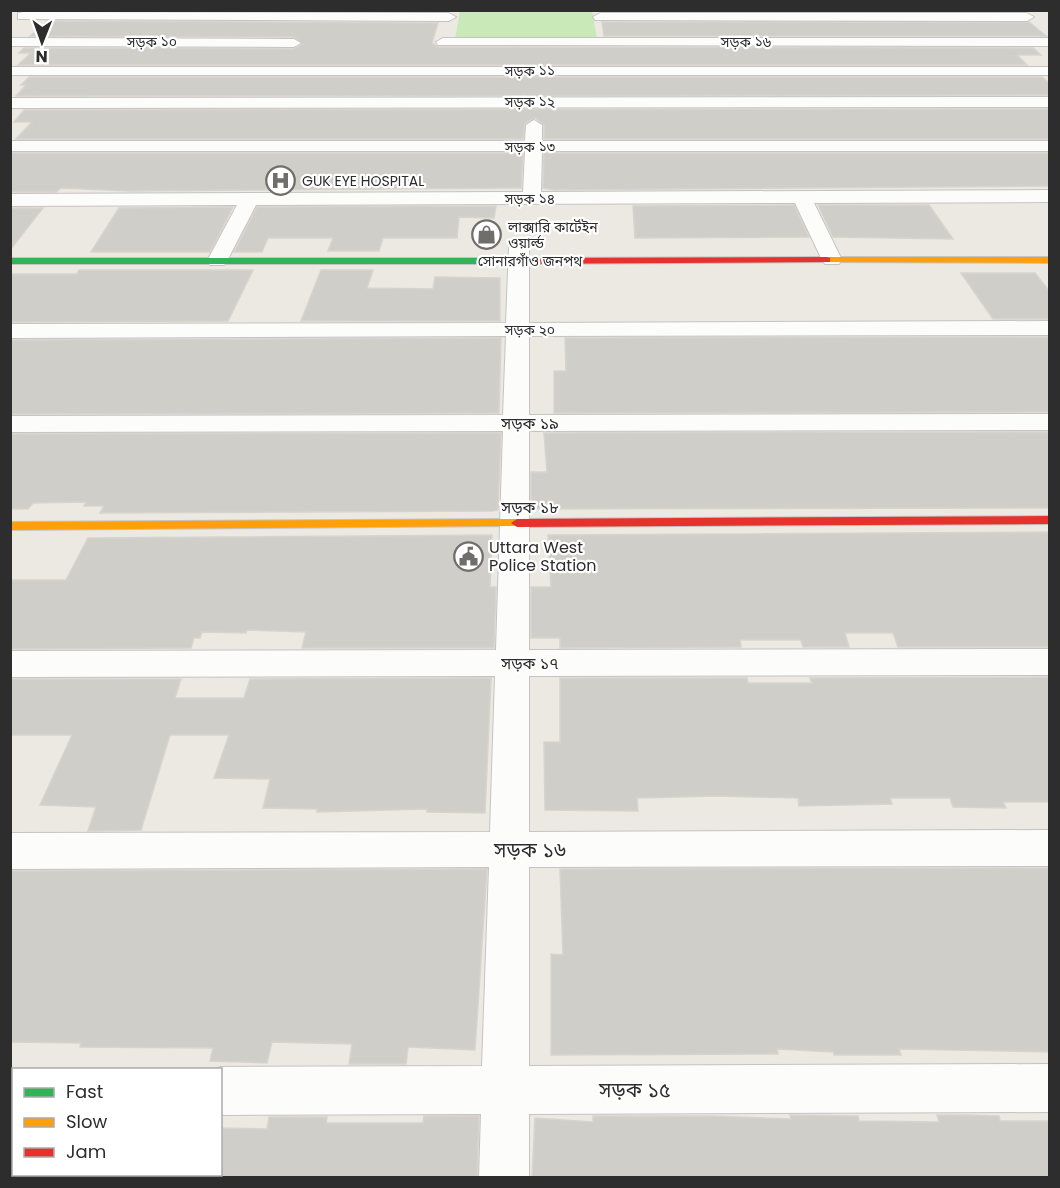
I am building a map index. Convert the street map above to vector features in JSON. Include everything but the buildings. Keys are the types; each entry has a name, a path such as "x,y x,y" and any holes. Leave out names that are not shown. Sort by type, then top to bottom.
{"main road":[{"name":"সোনারগাঁও জনপথ","path":"217,251 246,246"},
{"name":"সোনারগাঁও জনপথ","path":"696,246 1050,260"},
{"name":"সোনারগাঁও জনপথ","path":"10,261 217,251 519,250 829,253 1050,246"},
{"name":"সড়ক ১৮","path":"10,526 1050,520"}],"street":[{"path":"10,26 26,13 309,17 449,14 436,71"},
{"path":"610,87 600,14 1023,14 1050,34"},
{"path":"261,103 309,17"},
{"name":"সড়ক ১০","path":"10,42 294,43"},
{"name":"সড়ক ১৬","path":"443,42 1050,42"},
{"name":"সড়ক ১১","path":"10,71 436,71 610,87 1050,71"},
{"name":"সড়ক ১২","path":"10,103 534,102 610,87 1050,102"},
{"path":"532,199 534,102"},
{"name":"সড়ক ১৩","path":"10,146 1050,146"},
{"name":"সড়ক ১৪","path":"10,200 248,201 1050,196"},
{"path":"802,198 829,253"},
{"path":"217,251 248,201"},
{"path":"504,1178 514,423 519,250"},
{"name":"সড়ক ২০","path":"10,331 1050,328"},
{"name":"সড়ক ১৯","path":"10,424 1050,422"},
{"name":"সড়ক ১৭","path":"10,664 1050,662"},
{"name":"সড়ক ১৬","path":"10,851 1050,848"},
{"name":"সড়ক ১৫","path":"222,1091 1050,1088"}],"green space":[{"path":"592,10 597,39 455,39 460,11"}],"traffic: fast":[{"path":"10,261 512,261"}],"traffic: slow":[{"path":"827,260 1050,260"},
{"path":"10,526 517,523"}],"traffic: jam":[{"path":"512,261 827,260"},
{"path":"517,523 1050,520"}],"place":[{"name":"GUK EYE HOSPITAL","path":"281,181"},
{"name":"লাক্সারি কার্টেইন ওয়ার্ল্ড","path":"487,235"},
{"name":"Uttara West Police Station","path":"468,556"}]}
